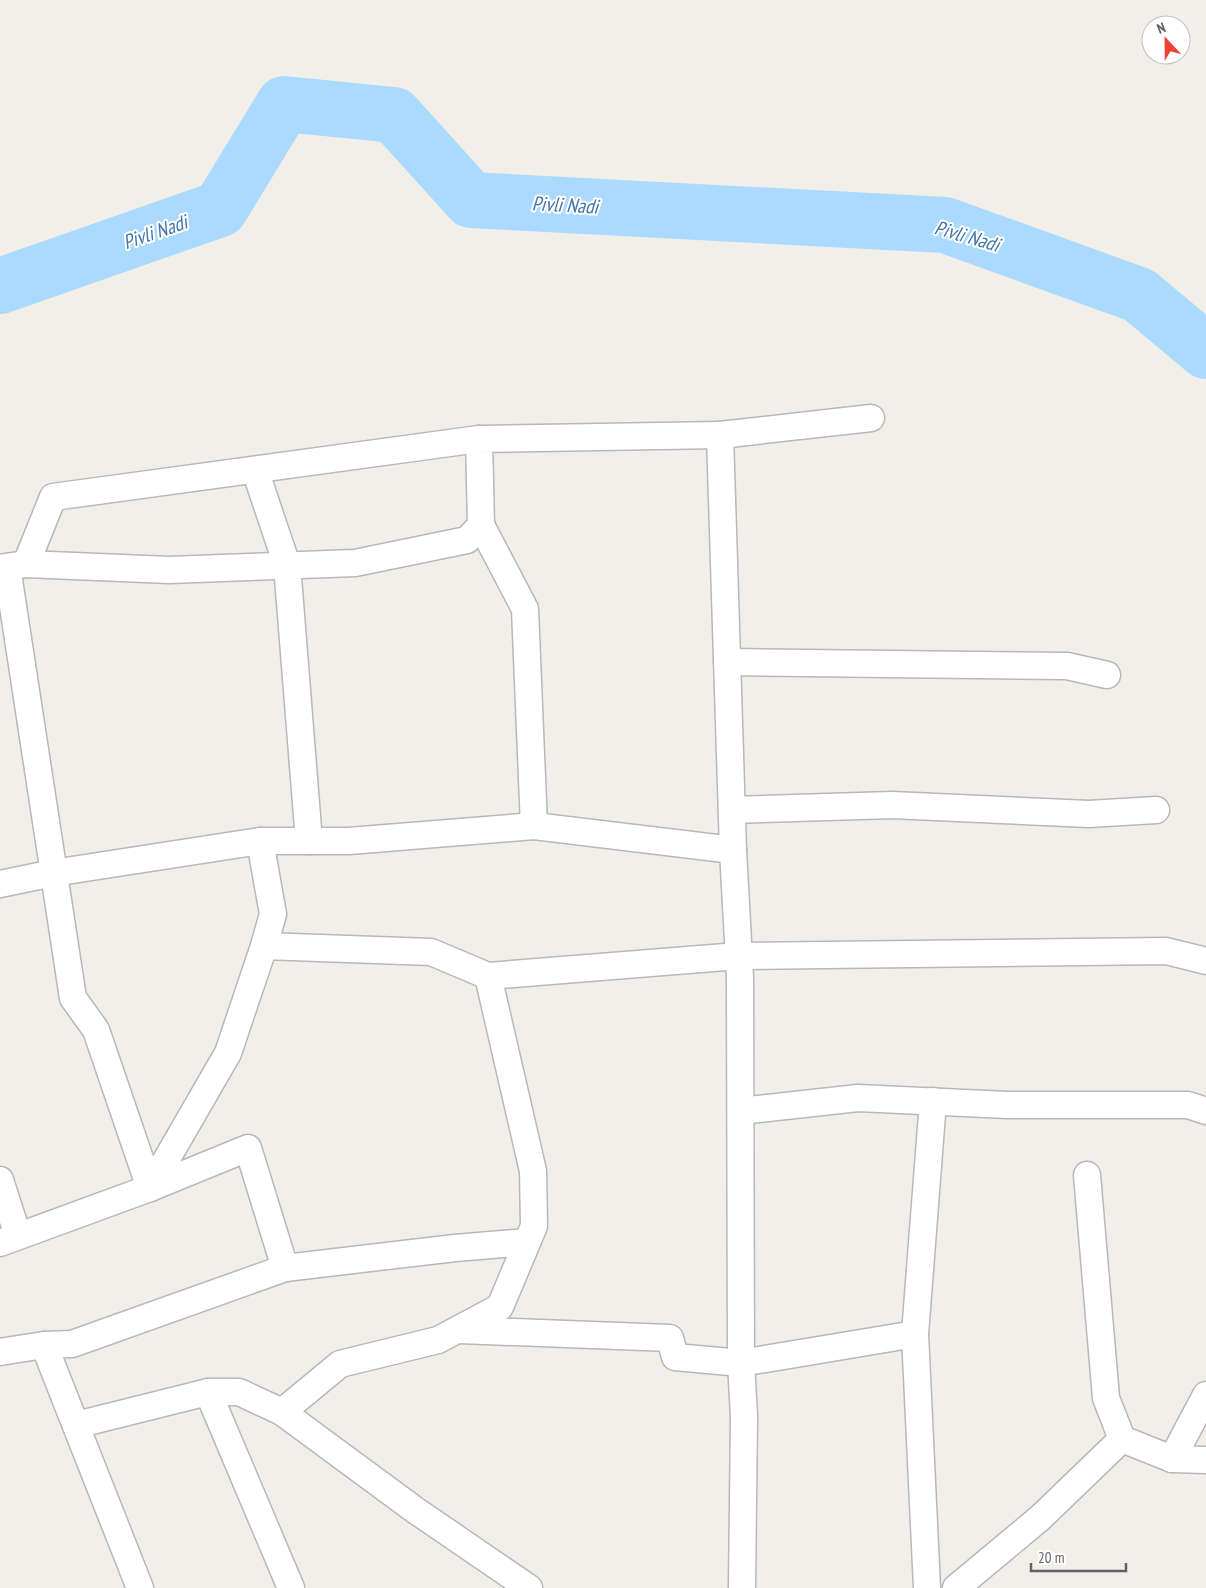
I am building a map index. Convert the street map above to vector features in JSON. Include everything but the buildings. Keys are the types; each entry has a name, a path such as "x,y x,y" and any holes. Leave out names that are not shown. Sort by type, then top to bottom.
{"street":[{"path":"150,1188 96,1030 73,998 53,873 11,566 53,497 479,440 720,435 871,418"},
{"path":"720,435 738,956 741,1111 741,1363 744,1416 742,1588"},
{"path":"479,440 480,525 525,609 534,826"},
{"path":"255,470 287,565 309,841"},
{"path":"11,566 169,570 356,563 467,540 480,525"},
{"path":"727,662 1067,666 1107,675"},
{"path":"732,810 892,805 1089,814 1156,810"},
{"path":"0,884 53,873 260,841 349,841 534,826 733,850"},
{"path":"150,1188 228,1053 264,946 273,914 260,841"},
{"path":"264,946 431,952 488,976 738,956 1166,951 1206,961"},
{"path":"282,1412 340,1364 438,1340 500,1307 534,1226 533,1171 488,976"},
{"path":"741,1111 858,1098 1006,1106 1188,1106 1206,1111"},
{"path":"927,1588 915,1334 933,1101"},
{"path":"0,1180 9,1240 150,1188 248,1148 285,1268"},
{"path":"1088,1175 1106,1398 1122,1439 1172,1459 1206,1460"},
{"path":"0,1352 44,1345 72,1344 285,1268 455,1248 527,1242"},
{"path":"456,1330 670,1338 675,1357 741,1363 915,1334"},
{"path":"44,1345 140,1588"},
{"path":"76,1425 208,1392 239,1392 282,1412 415,1510 530,1588"},
{"path":"208,1392 291,1588"},
{"path":"1172,1459 1206,1395"},
{"path":"956,1588 1040,1518 1122,1439"}],"waterway":[{"name":"Pivli Nadi","path":"0,286 220,209 284,104 394,115 471,200 945,225 1139,295 1206,351"}]}
